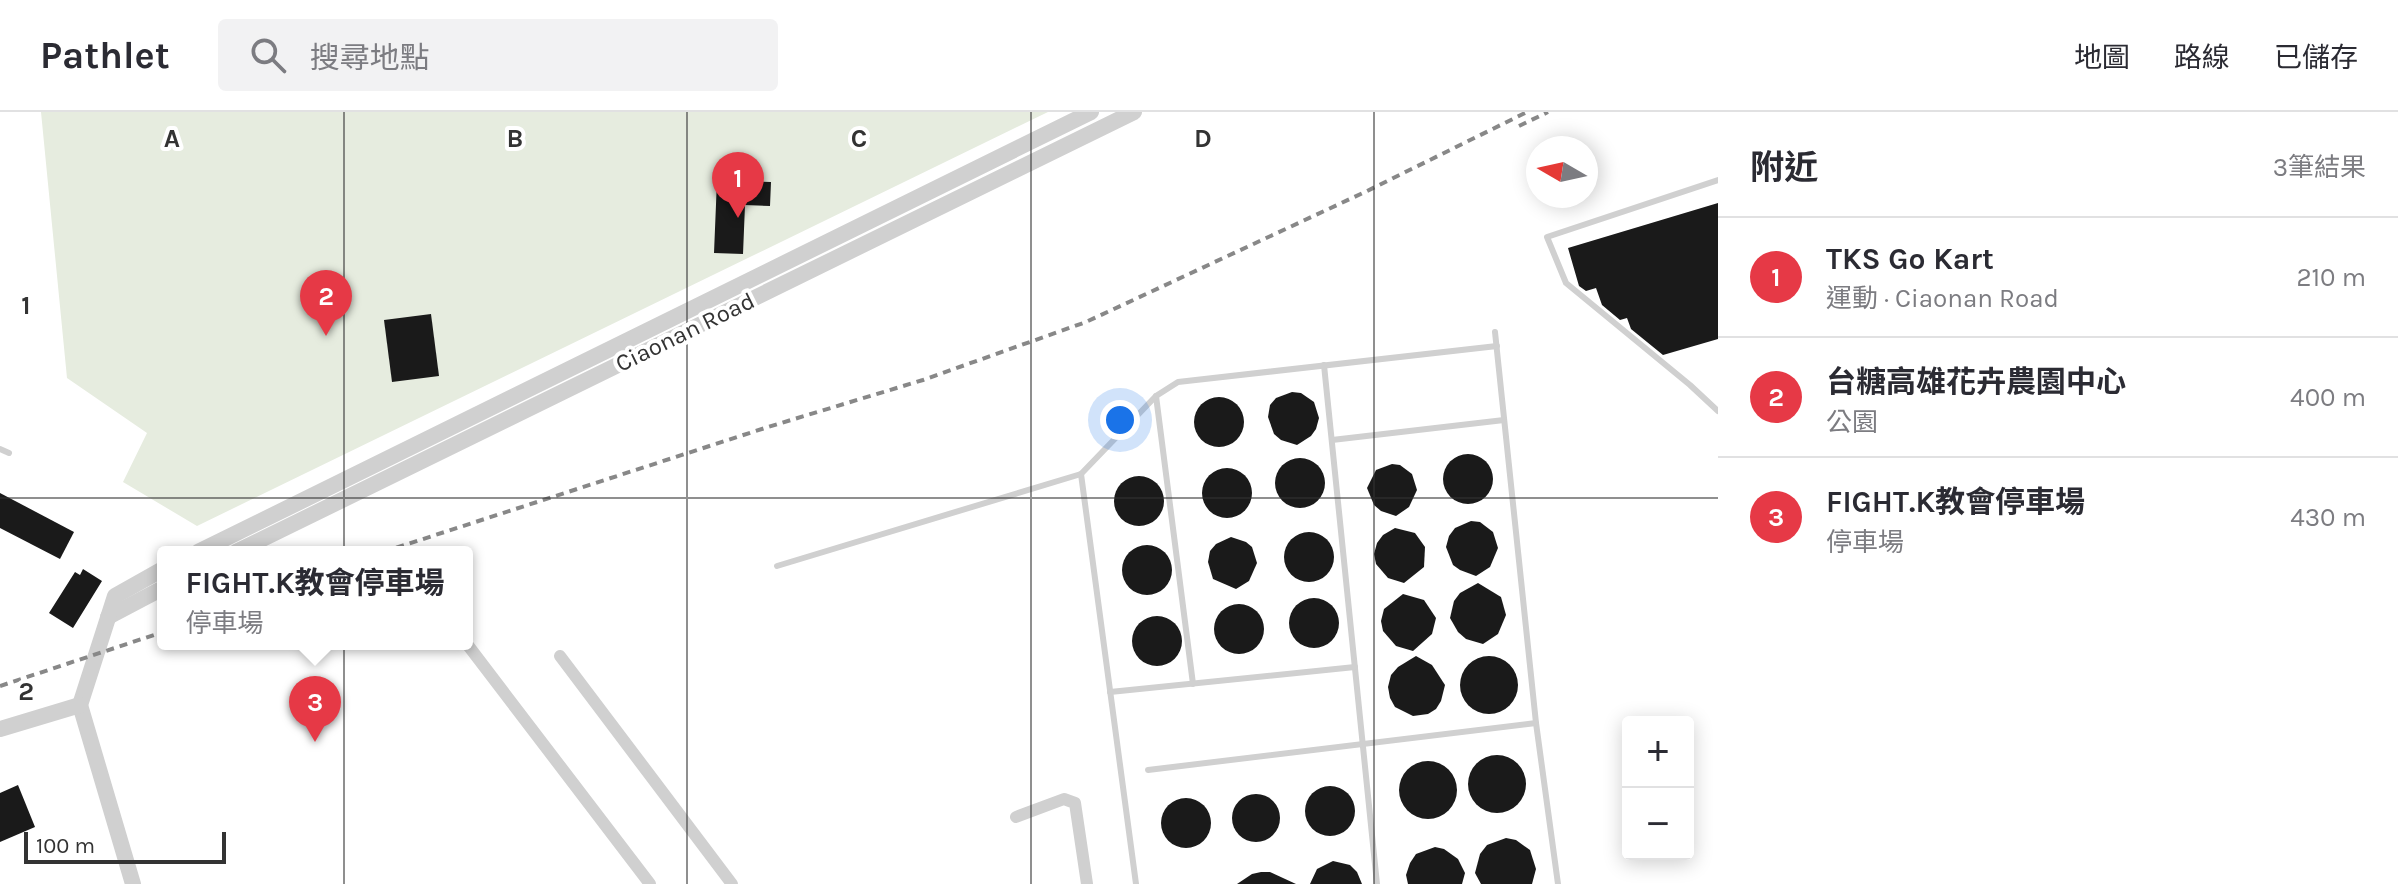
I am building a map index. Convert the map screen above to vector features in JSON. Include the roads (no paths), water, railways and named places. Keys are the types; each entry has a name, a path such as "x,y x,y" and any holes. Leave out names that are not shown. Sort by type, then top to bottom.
{"street":[{"name":"Ciaonan Road","path":"210,546 1091,112"},
{"name":"Ciaonan Road","path":"248,546 1134,112"},
{"path":"133,884 80,705 115,596 157,572"},
{"path":"108,617 157,591"},
{"path":"472,650 650,884"},
{"path":"560,656 732,884"},
{"path":"0,729 80,705"},
{"path":"1016,817 1064,799 1075,803 1087,884"}],"lane":[{"path":"1718,180 1547,237 1566,283 1718,411"},
{"path":"1495,332 1536,723 1558,884"},
{"path":"777,566 1081,474 1156,396 1178,382 1497,346"},
{"path":"1324,365 1377,884"},
{"path":"1156,396 1193,684"},
{"path":"1332,440 1504,420"},
{"path":"0,449 9,453"},
{"path":"1081,474 1136,884"},
{"path":"1110,692 1355,667"},
{"path":"1148,770 1536,723"}],"railway":[{"path":"401,546 923,380 1086,322 1365,192 1527,112"},
{"path":"1519,126 1548,112"},
{"path":"0,686 157,634"}],"place":[{"name":"TKS Go Kart","path":"738,218"},
{"name":"台糖高雄花卉農園中心","path":"326,336"},
{"name":"FIGHT.K教會停車場","path":"315,742"}]}
